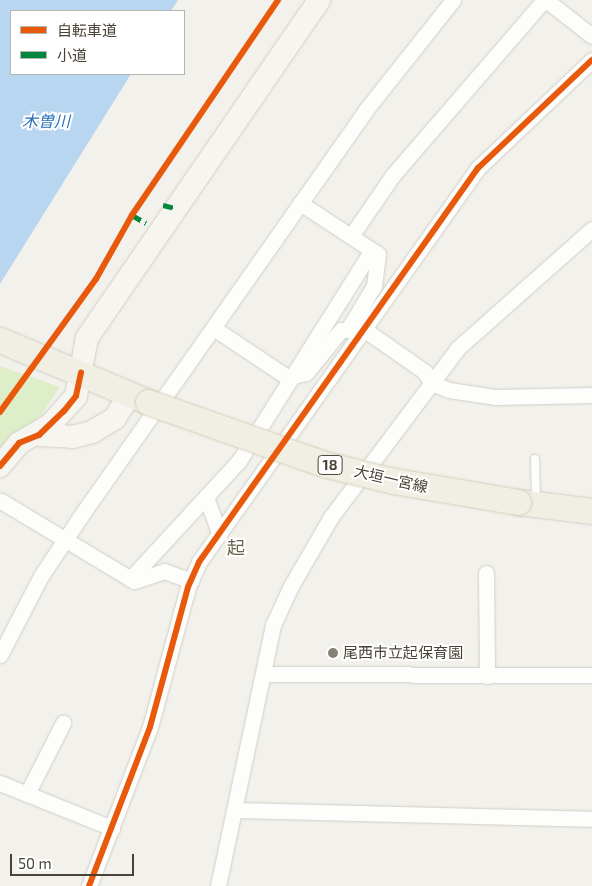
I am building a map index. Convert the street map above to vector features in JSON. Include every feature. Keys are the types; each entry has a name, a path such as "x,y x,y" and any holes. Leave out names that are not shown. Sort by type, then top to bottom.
{"main road":[{"name":"大垣一宮線","path":"0,340 139,398 324,464 394,481 527,503 592,510"}],"street":[{"path":"0,466 19,443 39,434 76,396 87,338 319,0"},
{"path":"0,655 64,539 215,330 300,203 454,0"},
{"path":"351,236 393,175 548,1 592,36"},
{"path":"89,886 150,727 191,581 220,535 366,330 478,168 592,60"},
{"path":"300,203 378,254 374,286 348,330"},
{"path":"218,886 265,674 273,625 290,586 331,517 458,348 592,230"},
{"path":"130,579 239,461 372,250"},
{"path":"215,330 287,376 306,373 341,330 366,330 425,372 430,383"},
{"path":"430,383 496,397 592,395"},
{"path":"39,434 73,437 92,432 115,418 139,398"},
{"path":"206,497 220,535"},
{"path":"1,501 134,582 164,570 191,581"},
{"path":"486,573 487,676"},
{"path":"265,674 592,675"},
{"path":"28,794 63,723"},
{"path":"0,783 112,828"},
{"path":"235,810 592,819"}],"lane":[{"path":"527,503 535,459"}],"green space":[{"path":"0,366 60,387 37,421 0,451"}],"water":[{"name":"木曽川","path":"0,0 178,0 172,10 10,10 10,75 130,75 0,284"}],"marked path":[{"path":"163,205 175,208"},
{"path":"132,215 146,223"}],"cycle path":[{"path":"0,412 96,279 132,215 278,0"},
{"path":"89,886 150,727 188,587 199,562 478,168 592,60"},
{"path":"0,466 19,443 39,435 64,411 76,396 81,373"}],"place":[{"name":"尾西市立起保育園","path":"333,653"}],"district":[{"name":"起","path":"236,547"}]}
